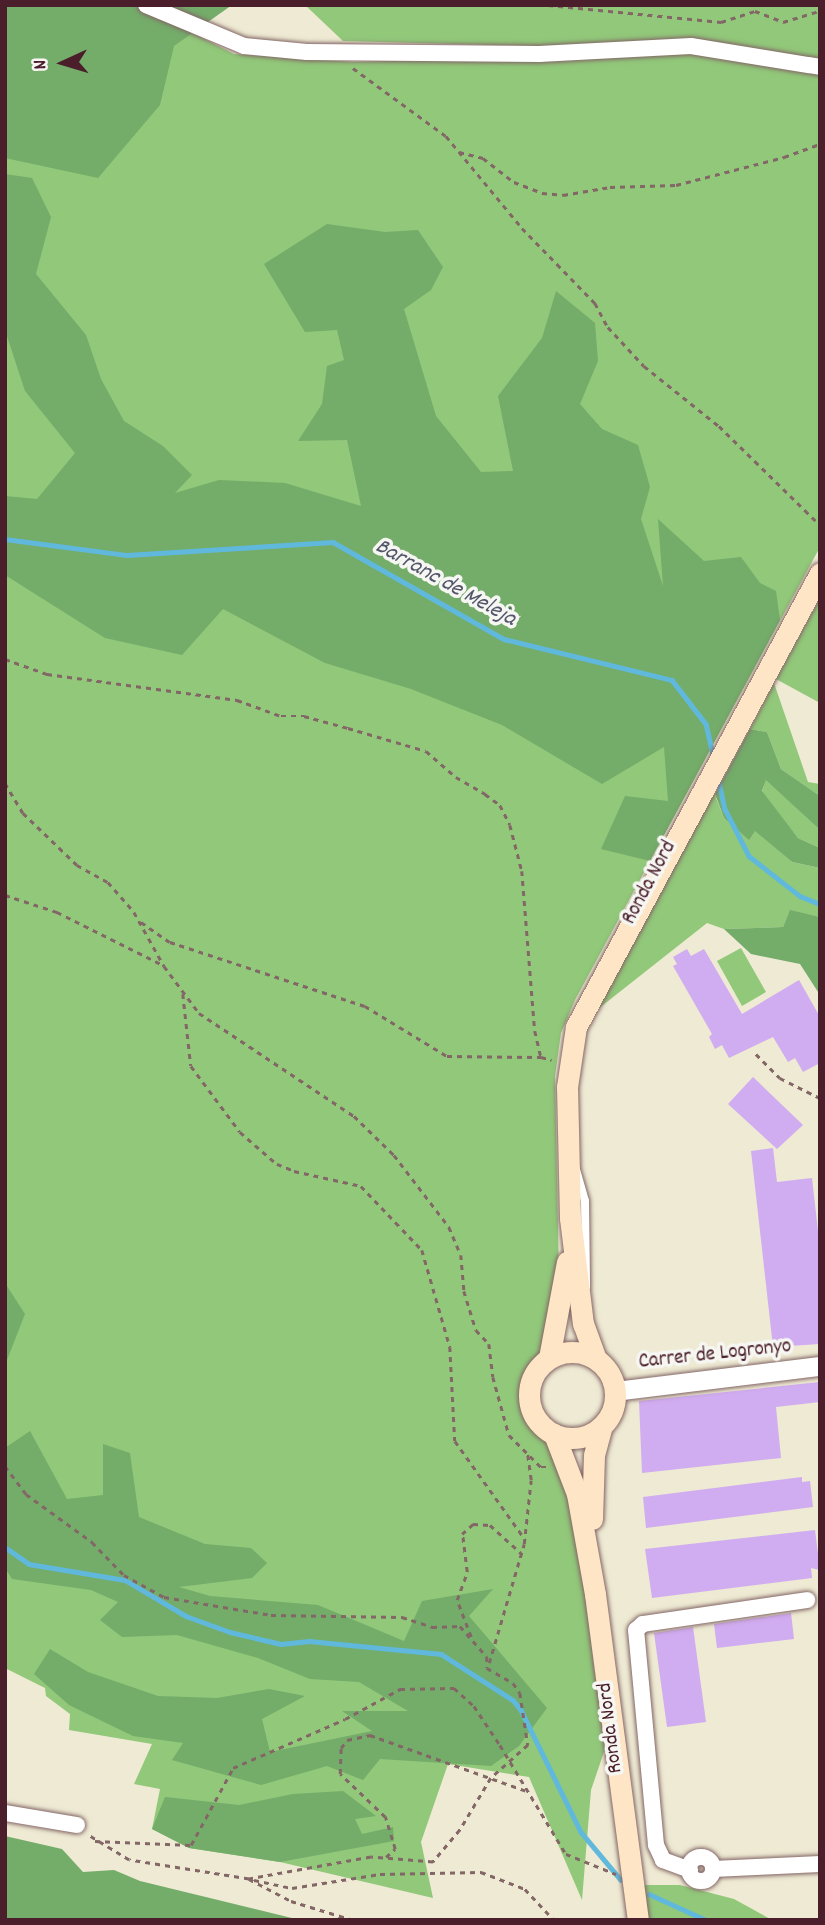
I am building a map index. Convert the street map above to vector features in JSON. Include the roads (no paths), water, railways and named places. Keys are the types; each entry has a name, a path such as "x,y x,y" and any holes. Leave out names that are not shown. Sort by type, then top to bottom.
{"main road":[{"name":"Ronda Nord","path":"550,1358 566,1273 570,1218 568,1063 584,1007 820,573"},
{"name":"Ronda Nord","path":"570,1218 581,1307 596,1359"},
{"path":"573,1352 596,1359 605,1368 621,1395 614,1406 610,1425 580,1438 554,1434 535,1417 529,1391 539,1367 550,1358 573,1352"},
{"name":"Ronda Nord","path":"610,1425 594,1455 591,1492 595,1594 627,1869 629,1920"},
{"name":"Ronda Nord","path":"554,1434 566,1459 595,1594"},
{"name":"Ronda Nord","path":"627,1869 638,1920"}],"street":[{"path":"146,5 244,46 341,52 539,54 691,46 820,67"},
{"name":"Carrer de Logronyo","path":"621,1395 820,1366"},
{"path":"807,1600 643,1624 636,1630 656,1845 663,1860 690,1870 701,1857 713,1869 820,1864"},
{"path":"5,1814 77,1825"}],"lane":[{"path":"569,1159 582,1177 585,1201 588,1278 581,1307"}],"waterway":[{"name":"Barranc de Meleja","path":"5,539 127,555 333,542 504,639 672,680 706,724 713,755"},
{"name":"Barranc de Meleja","path":"718,777 725,809 749,856 800,896 820,904"},
{"path":"5,1547 29,1564 125,1580 186,1616 230,1632 281,1644 309,1641 441,1654 513,1700 521,1710 581,1832 621,1880"},
{"path":"649,1894 706,1920"}]}
